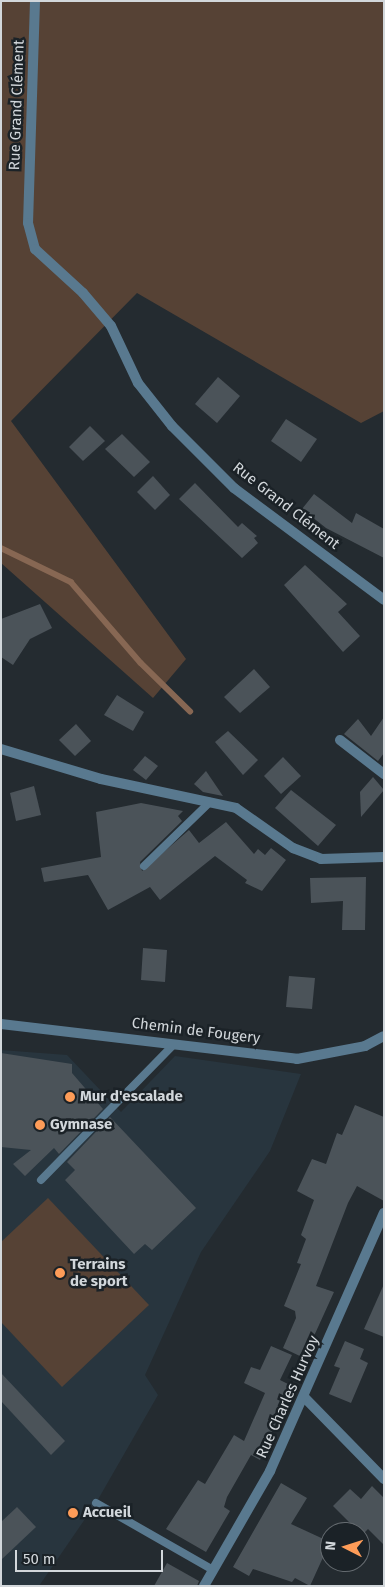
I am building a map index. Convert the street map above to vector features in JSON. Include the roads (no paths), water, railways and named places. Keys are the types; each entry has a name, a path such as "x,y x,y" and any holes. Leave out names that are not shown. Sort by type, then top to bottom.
{"street":[{"name":"Rue Grand Clément","path":"35,1 28,223 36,249 83,292 111,326 138,383 172,426 234,488 384,600"},
{"path":"340,740 384,774"},
{"path":"1,749 101,779 236,808 293,848 321,859 384,857"},
{"name":"Chemin de Fougery","path":"1,1024 297,1058 365,1046 384,1036"},
{"name":"Rue Charles Hurvoy","path":"204,1586 270,1472 384,1213"},
{"path":"304,1398 384,1479"}],"lane":[{"path":"144,866 210,802"},
{"path":"41,1180 174,1044"},
{"path":"96,1503 213,1570"}],"waterway":[{"path":"1,548 71,582 141,663 190,711"}],"place":[{"name":"Mur d'escalade","path":"70,1097"},
{"name":"Gymnase","path":"40,1125"},
{"name":"Terrains de sport","path":"60,1273"},
{"name":"Accueil","path":"73,1513"}]}
